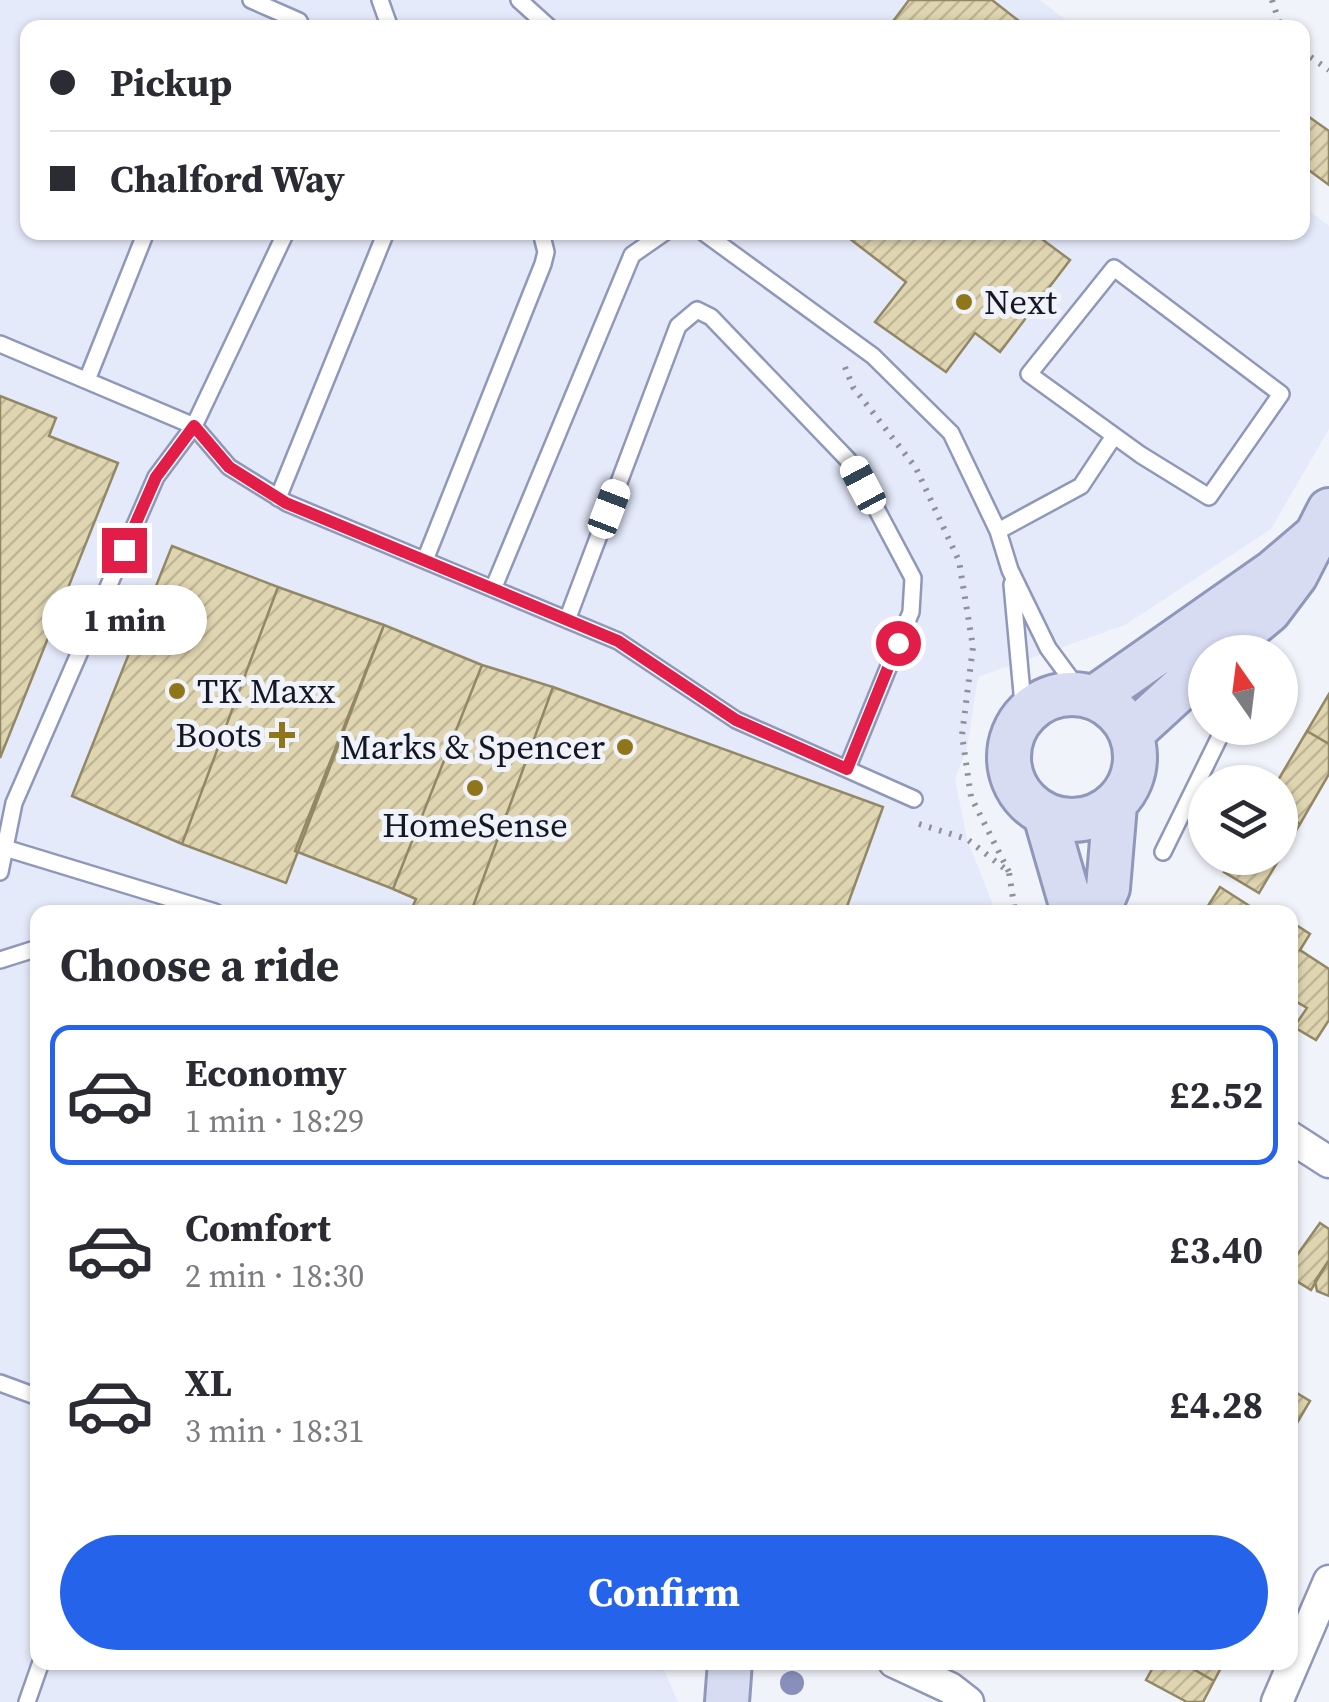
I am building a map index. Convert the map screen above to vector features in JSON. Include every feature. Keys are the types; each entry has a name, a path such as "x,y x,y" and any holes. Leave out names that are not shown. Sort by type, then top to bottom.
{"main road":[{"path":"1246,635 1296,575 1322,523"},
{"path":"1088,695 1273,572 1322,523"},
{"path":"1132,733 1188,682"},
{"path":"1057,694 1088,695 1118,711 1132,733 1137,758 1131,784 1115,805 1082,820 1044,815 1026,801 1013,781 1008,758 1012,735 1024,715 1057,694"},
{"path":"1101,905 1108,888 1115,805"},
{"path":"1044,815 1071,905"},
{"path":"727,1702 729,1670"}],"street":[{"path":"1298,1142 1329,1162"},
{"path":"1298,1655 1329,1581"},
{"path":"911,1670 950,1688 968,1702"},
{"path":"1278,1702 1291,1670"}],"lane":[{"path":"251,0 295,20"},
{"path":"519,0 541,20"},
{"path":"87,380 143,240"},
{"path":"0,872 14,804 156,477 194,426 282,240"},
{"path":"278,498 383,240"},
{"path":"425,560 543,264 544,240"},
{"path":"493,588 632,255 653,240"},
{"path":"714,240 873,356 951,432 1048,648 1088,695"},
{"path":"1114,268 1281,394 1209,497 1114,436 1029,374 1114,268"},
{"path":"568,620 678,326 697,310 711,317 853,465 913,578 911,612 847,769"},
{"path":"0,344 194,426 229,467 278,498 618,641 736,720 914,798"},
{"path":"998,531 1081,486 1114,436"},
{"path":"1010,570 1024,715"},
{"path":"1164,852 1216,745"},
{"path":"5,848 192,905"},
{"path":"0,960 30,951"},
{"path":"0,1383 30,1394"},
{"path":"27,1702 38,1670"}],"path":[{"path":"913,822 966,839 1009,872 1014,905"}],"shaded area":[{"path":"0,0 1040,0 1066,20 20,20 20,240 1310,240 1310,211 1329,226 1329,429 1271,529 1125,625 978,677 967,748 955,779 967,839 993,905 30,905 30,1670 664,1670 678,1702 0,1702"}],"building":[{"path":"909,0 992,0 1018,20 894,20"},
{"path":"1310,118 1329,131 1329,185 1310,171"},
{"name":"Next","path":"851,240 1043,240 1070,260 1000,352 975,333 946,372 875,322 906,282"},
{"path":"0,396 56,418 49,436 118,463 0,758"},
{"name":"TK Maxx","path":"172,546 278,587 182,844 72,796"},
{"name":"Boots","path":"278,587 384,625 286,883 182,844"},
{"path":"384,625 482,665 393,889 295,851"},
{"name":"HomeSense","path":"482,665 553,687 474,905 413,905 416,899 393,889"},
{"name":"Marks & Spencer","path":"553,687 883,807 848,905 474,905"},
{"path":"1329,694 1329,744 1307,731"},
{"path":"1307,731 1329,744 1329,774 1300,824 1298,765 1287,765"},
{"path":"1229,875 1270,875 1259,893"},
{"path":"1220,887 1248,905 1208,905"},
{"path":"1298,926 1310,934 1300,950 1329,969 1329,1020 1316,1040 1298,1029 1298,1021 1307,1008 1298,1003"},
{"path":"1320,1223 1329,1229 1329,1260 1311,1290 1298,1282 1298,1254"},
{"path":"1329,1260 1329,1296 1317,1291 1315,1281"},
{"path":"1298,1394 1310,1401 1298,1421"},
{"path":"1152,1670 1195,1670 1214,1681 1203,1702 1187,1702 1146,1680"},
{"path":"1195,1670 1220,1670 1214,1681"}],"place":[{"name":"Next","path":"964,302"},
{"name":"TK Maxx","path":"177,691"},
{"name":"Boots","path":"282,735"},
{"name":"Marks & Spencer","path":"625,747"},
{"name":"HomeSense","path":"475,788"}],"route":[{"path":"124,550 156,477 194,426 229,467 286,503 618,641 736,720 847,769 898,643"}]}
